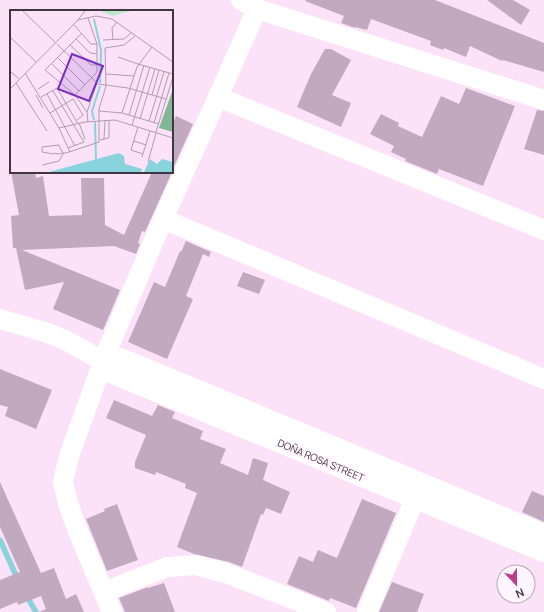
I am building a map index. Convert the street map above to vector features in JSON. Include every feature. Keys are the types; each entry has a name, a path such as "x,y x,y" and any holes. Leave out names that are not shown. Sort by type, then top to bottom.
{"street":[{"path":"112,612 77,529 63,482 68,459 103,361 163,219 218,97 249,4 544,100"},
{"path":"218,97 544,230"},
{"path":"163,219 544,379"},
{"name":"DOÑA ROSA STREET","path":"0,319 45,332 65,340 103,361 113,374 417,491 544,534"},
{"path":"367,612 417,491"},
{"name":"DOÑA ROSA STREET","path":"417,491 544,552"},
{"path":"104,592 167,566 196,565 226,573 326,612"}],"building":[{"path":"435,0 544,43 544,72 503,60 502,61 470,46 466,57 444,48 443,50 430,45 431,41 371,19 367,30 355,28 341,23 344,16 305,1"},
{"path":"487,0 513,0 530,10 521,25"},
{"path":"325,49 331,49 351,60 332,95 351,103 341,127 297,107 311,74"},
{"path":"466,88 515,106 483,186 439,169 437,174 405,161 406,159 391,152 394,146 370,134 381,114 399,123 398,126 422,137 441,96 459,104"},
{"path":"537,110 544,111 544,155 524,149"},
{"path":"176,116 193,124 173,169 173,124"},
{"path":"11,173 35,173 36,178 43,176 49,216 82,215 81,178 104,178 105,225 124,235 152,173 172,173 145,232 142,231 138,243 140,244 136,254 114,246 22,250 120,290 103,330 53,309 64,282 25,290 16,248 13,248 11,216 19,215"},
{"path":"186,241 211,252 209,257 203,254 186,296 193,299 167,359 128,342 154,282 165,287 180,251 181,252"},
{"path":"243,272 265,280 259,294 237,286"},
{"path":"0,369 52,390 36,429 5,416 8,407 0,405"},
{"path":"114,400 152,416 158,405 175,412 172,418 203,431 200,439 226,449 220,463 248,475 253,458 268,463 263,480 290,492 281,514 266,508 263,515 261,514 242,567 229,562 194,554 177,547 197,493 185,488 186,484 156,472 155,475 135,468 135,462 146,435 106,418"},
{"path":"0,482 41,573 54,568 66,599 76,594 84,612 39,612 46,609 41,596 18,605 17,602 0,609 0,580 20,572 0,527"},
{"path":"532,491 544,496 544,522 522,512"},
{"path":"362,499 396,513 356,608 330,598 329,601 287,584 299,556 313,562 318,550 337,558"},
{"path":"117,504 138,560 107,571 86,519"},
{"path":"392,582 424,594 417,612 379,612"},
{"path":"164,583 175,612 125,612 119,598 148,587"}],"waterway":[{"path":"0,540 18,580"},
{"path":"26,595 36,612"}]}
